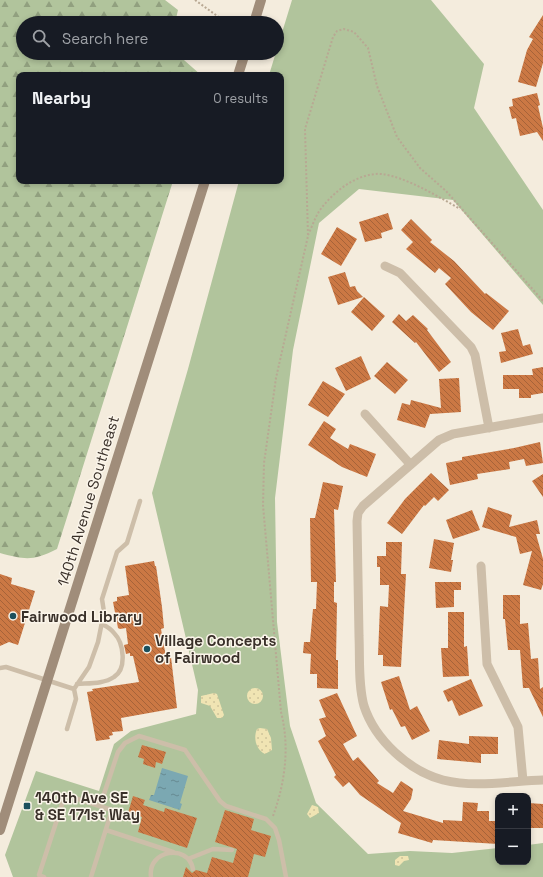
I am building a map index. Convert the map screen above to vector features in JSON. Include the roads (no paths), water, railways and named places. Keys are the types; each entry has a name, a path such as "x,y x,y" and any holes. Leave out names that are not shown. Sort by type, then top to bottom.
{"main road":[{"path":"256,16 261,0"},
{"path":"239,72 243,60"},
{"name":"140th Avenue Southeast","path":"1,824 48,681 204,184"}],"street":[{"path":"385,266 400,273 471,347 476,355 489,428"},
{"path":"365,414 410,464"},
{"path":"543,418 453,434 439,440 363,506 358,513 357,521 360,677 364,706 377,732 400,757 421,771 443,780 473,783 543,780"},
{"path":"481,566 487,664 518,727 523,781"}],"lane":[{"path":"67,730 76,699 74,690 89,667 102,624 104,612 102,599 117,552 127,543 140,501"},
{"path":"77,684 103,682 114,677 120,670 123,663 120,641 114,632 102,624"},
{"path":"0,668 6,667 74,690"},
{"path":"100,806 118,752 125,743 139,736 184,750 220,801 226,806 266,819 275,828 279,840 286,877"},
{"path":"44,877 38,875 64,795 112,810 91,877"},
{"path":"106,830 181,854 188,859 193,869"},
{"path":"188,859 213,849 232,850"},
{"path":"152,877 153,864 158,858 165,853 173,852"}],"water":[{"path":"162,768 188,776 180,803 182,804 180,810 149,800 151,795 154,795"}],"place":[{"name":"Fairwood Library","path":"13,616"},
{"name":"Village Concepts of Fairwood","path":"147,649"},
{"name":"140th Ave SE & SE 171st Way","path":"27,806"}]}
